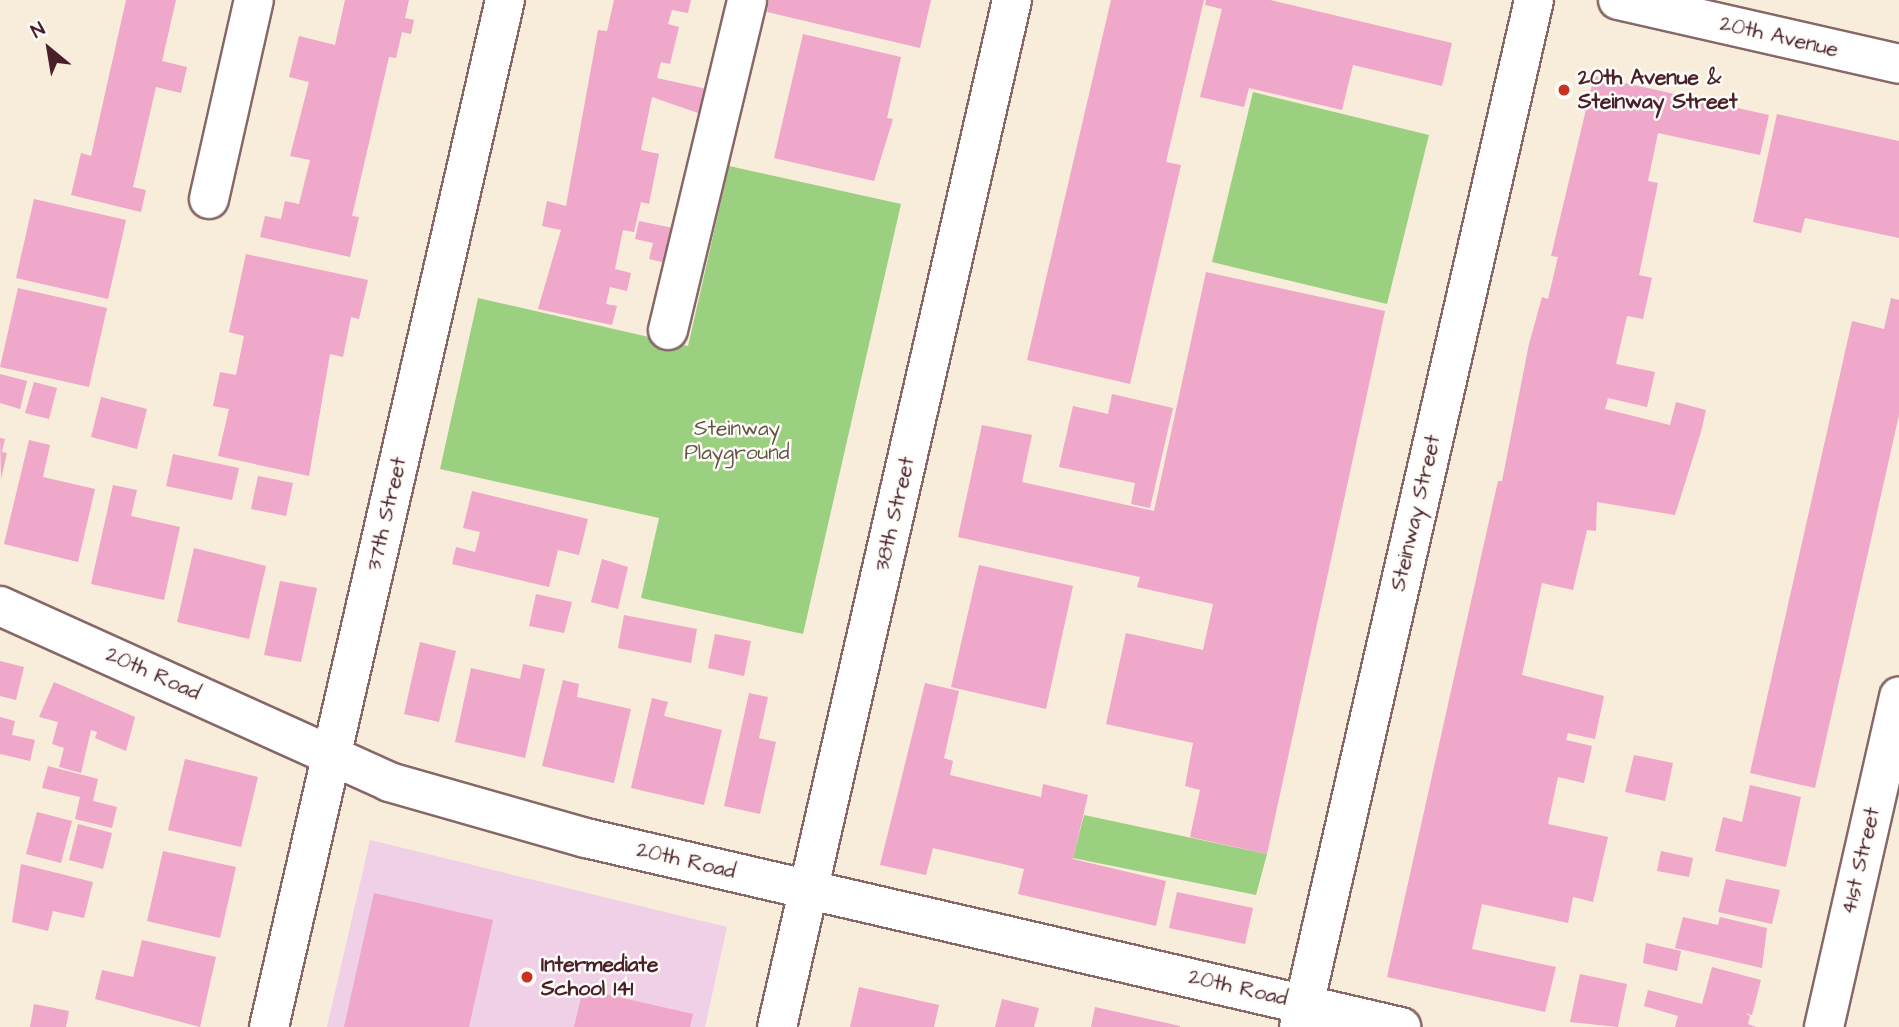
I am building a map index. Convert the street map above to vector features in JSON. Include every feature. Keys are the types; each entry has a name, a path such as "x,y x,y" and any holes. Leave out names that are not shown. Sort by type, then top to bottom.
{"street":[{"path":"209,199 254,0"},
{"name":"37th Street","path":"269,1027 505,0"},
{"path":"668,330 747,0"},
{"name":"38th Street","path":"777,1027 1012,0"},
{"name":"Steinway Street","path":"1301,1015 1534,0"},
{"name":"20th Avenue","path":"1618,0 1899,64"},
{"name":"20th Road","path":"0,606 331,753 389,782 586,838 810,889 1301,1015 1401,1027"},
{"name":"41st Street","path":"1824,1027 1899,696"}],"shaded area":[{"name":"Intermediate School 141","path":"370,840 727,927 705,1027 327,1027"}],"green space":[{"path":"1253,92 1429,135 1387,304 1212,262"},
{"name":"Steinway Playground","path":"729,166 901,204 803,634 641,598 659,518 440,469 478,298 688,346"},
{"path":"1084,815 1267,854 1256,895 1073,858"}],"building":[{"path":"126,0 176,0 162,61 187,67 181,93 156,87 133,187 146,190 141,212 71,195 81,153 91,156"},
{"path":"345,0 409,0 405,18 414,20 411,34 402,32 396,58 389,57 352,216 359,217 350,257 260,237 265,216 281,219 285,201 299,204 310,160 290,156 309,82 289,77 299,36 335,45"},
{"path":"614,0 691,0 688,13 672,10 668,24 679,27 670,64 661,62 657,78 707,89 701,114 652,97 641,150 659,154 649,204 641,202 634,232 623,230 615,269 631,273 627,291 610,287 606,304 617,306 612,325 538,309 561,230 542,226 547,201 566,206 598,30 607,31"},
{"path":"769,0 931,0 920,48 767,12"},
{"path":"1111,0 1204,0 1166,162 1181,165 1130,384 1027,360"},
{"path":"1206,0 1270,0 1452,43 1442,86 1353,65 1342,110 1249,88 1244,107 1200,97 1222,9 1205,5"},
{"path":"803,34 901,57 887,118 893,119 874,181 774,158"},
{"path":"1594,76 1769,115 1760,155 1658,133 1648,181 1658,183 1639,275 1652,278 1643,319 1627,316 1616,364 1655,372 1647,407 1608,398 1605,409 1670,425 1676,402 1706,410 1701,432 1675,515 1597,502 1596,531 1587,530 1573,590 1542,583 1522,675 1604,696 1595,739 1568,733 1566,740 1592,746 1584,783 1558,777 1548,824 1608,837 1593,902 1573,897 1568,923 1482,904 1472,949 1556,967 1545,1012 1387,977 1498,481 1502,481 1529,344 1542,297 1548,299 1558,257 1551,256"},
{"path":"1777,114 1899,141 1899,238 1805,218 1801,233 1753,222"},
{"path":"34,199 126,220 108,299 16,278"},
{"path":"639,221 673,228 666,263 649,259 653,243 635,239"},
{"path":"246,254 368,280 359,319 351,317 343,357 330,354 309,476 218,456 229,409 213,406 220,372 236,375 244,336 229,332"},
{"path":"1206,272 1385,311 1267,854 1190,837 1200,790 1185,786 1193,743 1106,724 1126,633 1203,650 1213,604 1137,587 1140,577 958,537 982,425 1032,435 1022,482 1154,511"},
{"path":"18,288 107,308 89,387 0,367"},
{"path":"1891,298 1899,300 1899,415 1815,788 1750,773 1852,321 1884,329"},
{"path":"0,374 27,381 20,409 0,403"},
{"path":"34,382 57,388 49,419 25,413"},
{"path":"1112,394 1173,408 1150,508 1131,504 1135,483 1059,467 1073,406 1108,414"},
{"path":"101,397 147,409 137,449 91,437"},
{"path":"0,438 5,439 2,452 7,453 1,479"},
{"path":"29,440 50,445 43,477 95,489 78,562 4,544"},
{"path":"173,454 239,468 232,500 166,486"},
{"path":"258,476 293,483 286,516 251,509"},
{"path":"113,485 137,490 131,516 180,527 164,600 91,584"},
{"path":"472,491 588,519 579,555 558,550 549,587 452,564 456,547 475,552 480,532 463,528"},
{"path":"194,548 266,566 249,639 177,622"},
{"path":"602,559 628,567 618,609 591,602"},
{"path":"979,565 1073,586 1046,709 951,687"},
{"path":"280,581 317,588 301,662 264,655"},
{"path":"536,594 572,602 564,633 529,626"},
{"path":"624,615 697,629 691,663 618,648"},
{"path":"715,634 751,641 744,676 708,668"},
{"path":"420,642 456,651 439,722 404,714"},
{"path":"0,661 24,667 16,700 0,696"},
{"path":"523,664 545,669 525,758 455,742 471,668 520,679"},
{"path":"563,680 579,684 577,697 631,709 614,783 542,766"},
{"path":"54,682 135,717 126,751 95,738 97,732 91,730 81,773 59,767 64,748 52,744 58,722 39,717"},
{"path":"925,683 959,691 944,758 953,761 950,775 1041,797 1043,784 1088,795 1073,859 1166,881 1156,926 1018,894 1024,869 933,848 926,875 880,865"},
{"path":"749,693 768,697 759,738 776,742 760,814 724,806"},
{"path":"652,698 668,702 664,716 722,730 704,805 631,788"},
{"path":"0,717 15,721 12,735 35,740 30,761 0,754"},
{"path":"1634,755 1673,763 1665,801 1625,792"},
{"path":"185,759 258,777 241,847 168,830"},
{"path":"48,766 98,779 93,801 117,807 112,828 75,819 80,797 42,788"},
{"path":"1750,785 1801,797 1786,867 1715,851 1723,817 1742,822"},
{"path":"37,812 72,821 61,863 26,854"},
{"path":"78,824 112,833 103,869 69,860"},
{"path":"163,851 236,867 220,938 147,921"},
{"path":"1661,851 1693,858 1689,877 1657,871"},
{"path":"21,864 93,882 84,918 53,911 48,931 12,922"},
{"path":"1726,879 1780,890 1772,924 1718,912"},
{"path":"1177,892 1253,908 1245,944 1169,928"},
{"path":"374,893 493,920 469,1027 344,1027"},
{"path":"1683,917 1718,925 1720,917 1767,928 1762,968 1675,948"},
{"path":"142,940 216,957 200,1027 95,999 102,970 133,977"},
{"path":"1646,943 1681,951 1677,971 1643,963"},
{"path":"1712,967 1761,980 1752,1015 1745,1013 1750,1016 1748,1024 1756,1027 1675,1027 1678,1016 1644,1006 1648,990 1702,1004"},
{"path":"1580,974 1627,984 1618,1027 1570,1022"},
{"path":"859,987 939,1005 934,1027 850,1027"},
{"path":"583,989 693,1014 690,1027 574,1027"},
{"path":"1002,999 1039,1008 1034,1027 995,1027"},
{"path":"34,1004 69,1011 66,1027 30,1027"},
{"path":"1095,1007 1180,1026 1180,1027 1091,1027"}],"place":[{"name":"20th Avenue & Steinway Street","path":"1564,90"},
{"name":"Intermediate School 141","path":"527,977"}]}
